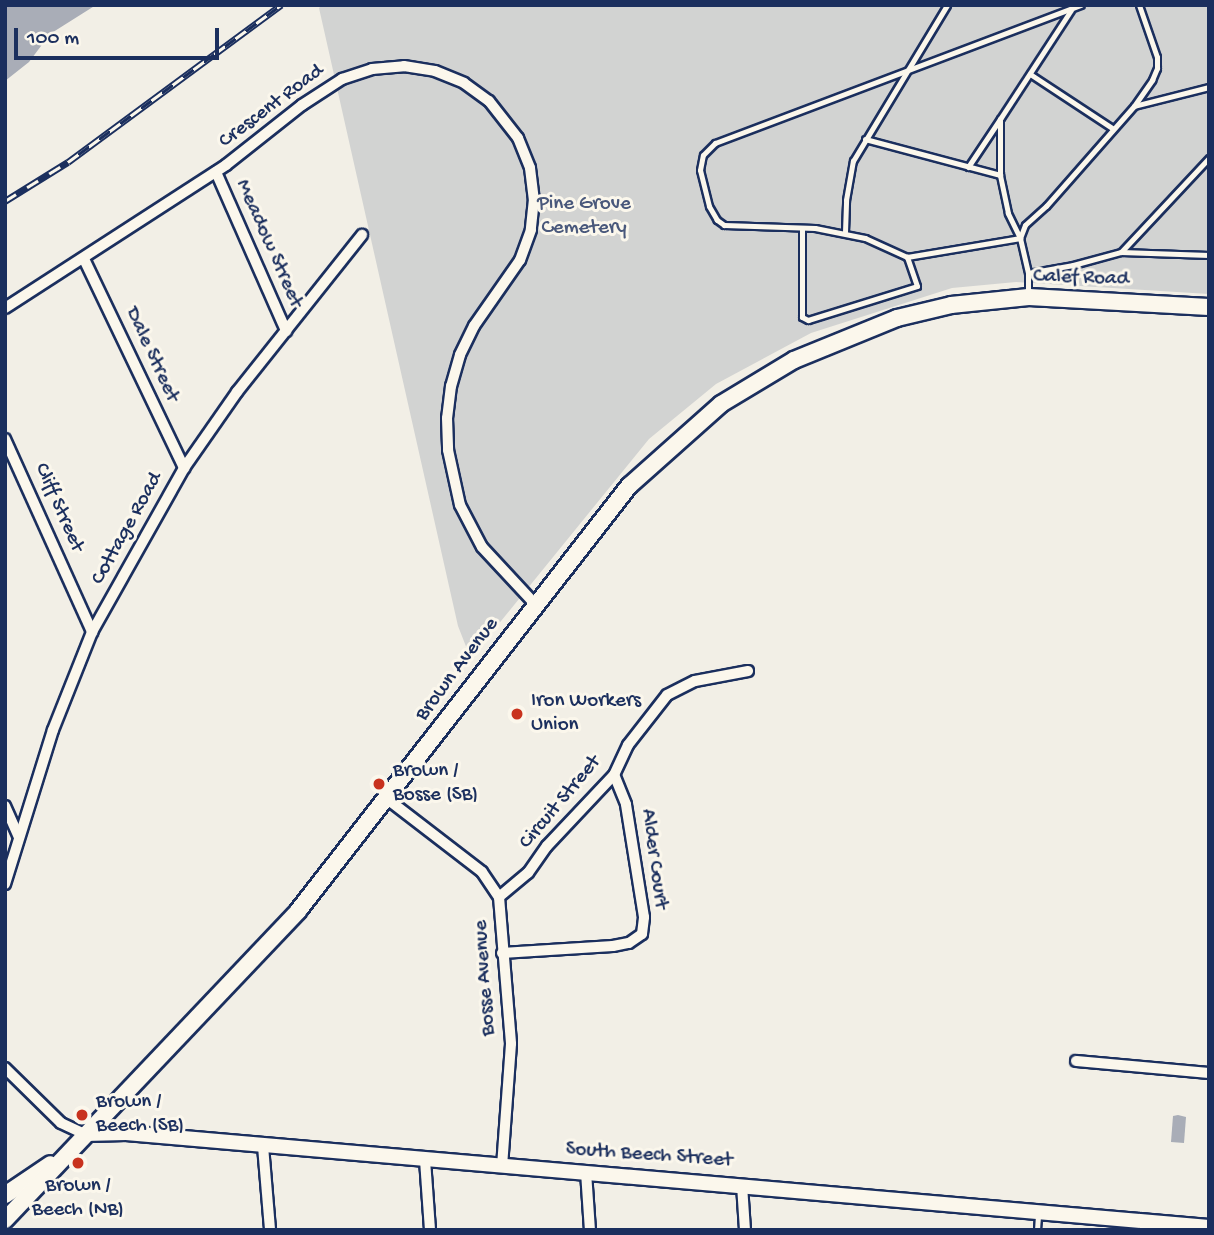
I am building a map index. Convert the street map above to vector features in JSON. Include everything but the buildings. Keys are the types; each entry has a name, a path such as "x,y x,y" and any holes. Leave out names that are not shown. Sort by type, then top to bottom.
{"main road":[{"name":"Calef Road","path":"951,305 1028,297 1209,307"},
{"name":"Brown Avenue","path":"5,1220 298,911 535,604 629,486 660,454 721,404 794,360 897,318 951,305"},
{"name":"Brown Avenue","path":"5,1195 64,1155"}],"street":[{"name":"Crescent Road","path":"5,308 85,259 216,172 328,86 372,69 412,67 450,76 483,96 510,125 530,167 534,199 531,230 520,260 474,326 460,355 451,386 447,434 454,483 470,526 482,547 535,604"},
{"name":"Meadow Street","path":"216,172 286,331"},
{"name":"Cottage Road","path":"5,884 53,730 92,632 184,468 286,331 362,235"},
{"name":"Dale Street","path":"85,259 184,468"},
{"name":"Cliff Street","path":"5,439 92,632"},
{"name":"Circuit Street","path":"499,897 528,873 547,846 614,775 628,745 667,695 695,681 748,671"},
{"name":"Alder Court","path":"502,953 613,946 629,943 642,934 642,905 626,804 614,775"},
{"name":"Bosse Avenue","path":"386,798 482,872 499,897 511,1044 502,1166"},
{"path":"5,806 19,837"},
{"path":"1076,1061 1209,1073"},
{"path":"5,1068 61,1123 85,1135"},
{"name":"South Beech Street","path":"85,1135 127,1133 742,1185 1038,1212 1158,1226 1209,1227"},
{"path":"262,1146 270,1230"},
{"path":"425,1160 430,1230"},
{"path":"586,1172 590,1230"},
{"path":"742,1185 745,1230"}],"lane":[{"path":"845,232 849,175 865,139 947,5"},
{"path":"802,228 802,317 808,320 917,286 907,257 894,249 845,232 802,228 724,225 717,220 709,206 700,170 703,155 715,143 1081,5"},
{"path":"1020,238 1025,225 1046,206 1134,106 1152,80 1157,68 1157,57 1139,5"},
{"path":"968,167 1072,9"},
{"path":"1030,74 1112,128"},
{"path":"1134,106 1209,87"},
{"path":"1000,119 1000,176 1008,213 1020,238 1028,273 1028,297"},
{"path":"865,139 1000,176"},
{"path":"1121,252 1209,158"},
{"path":"907,257 1020,238"},
{"path":"1028,273 1073,265 1121,252 1209,255"},
{"path":"1037,1230 1038,1212"}],"green space":[{"name":"Pine Grove Cemetery","path":"322,5 1209,5 1209,294 1016,282 952,288 811,333 716,384 649,439 475,653 467,649 458,626 319,8"}],"shaded area":[{"path":"5,5 96,5 50,34 29,62 5,81"},
{"path":"1173,1116 1186,1117 1184,1143 1171,1142"}],"railway":[{"path":"5,201 68,162 281,5"}],"place":[{"name":"Iron Workers Union","path":"517,714"},
{"name":"Brown / Bosse (SB)","path":"379,784"},
{"name":"Brown / Beech (SB)","path":"82,1115"},
{"name":"Brown / Beech (NB)","path":"78,1163"}]}
